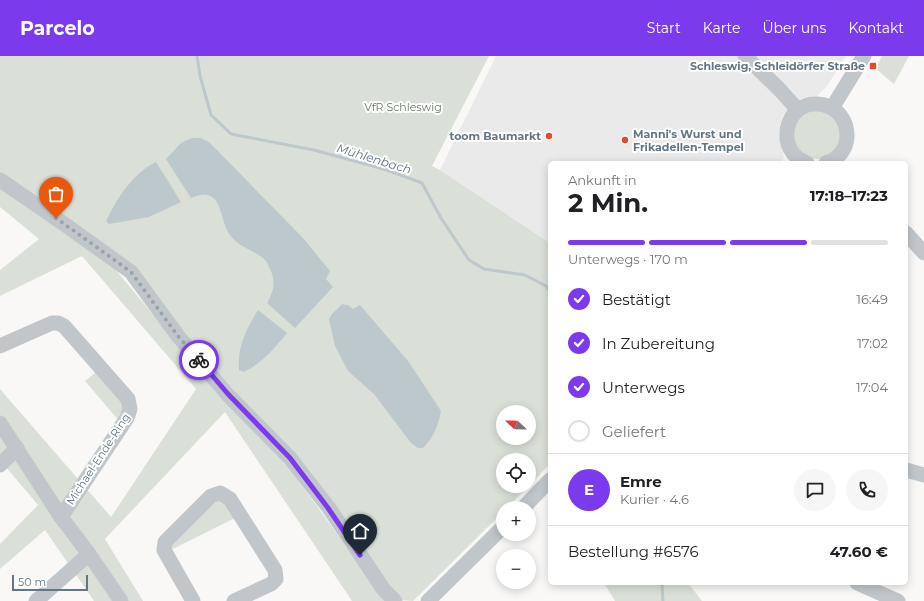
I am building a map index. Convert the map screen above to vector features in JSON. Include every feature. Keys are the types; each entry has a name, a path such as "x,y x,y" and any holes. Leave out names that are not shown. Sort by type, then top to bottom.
{"street":[{"path":"745,56 798,110"},
{"path":"832,108 864,56"},
{"path":"802,161 794,155 789,147 786,137 787,127 791,118 798,110 815,104 824,104 832,108 840,114 845,122 847,140 844,149 836,161"},
{"path":"0,180 131,272 178,336 228,394 290,458 328,508 384,590 395,601"},
{"path":"908,235 924,253"},
{"name":"Michael-Ende-Ring","path":"0,346 52,323 58,323 64,326 128,399 130,409 127,418 61,516"},
{"path":"0,423 61,516 121,601"},
{"path":"0,465 17,448"},
{"path":"908,471 924,475"},
{"path":"530,501 548,482"},
{"path":"193,601 164,550 165,542 211,496 220,493 230,499 275,570 276,579 271,584 234,601"},
{"path":"428,601 496,534"},
{"path":"38,600 89,554"},
{"path":"862,585 898,601"}],"shaded area":[{"path":"496,56 846,56 827,86 814,99 802,98 782,116 779,135 784,157 782,161 548,161 548,242 440,170"},
{"path":"192,138 201,138 210,143 303,238 330,271 326,279 333,287 295,328 267,303 274,284 273,276 266,261 242,246 230,235 215,199 202,195 191,198 166,159 181,143"},
{"path":"156,162 181,202 149,217 109,224 106,221 126,187 140,173"},
{"path":"342,304 348,305 353,309 360,305 408,361 441,411 435,431 423,448 418,448 411,443 374,394 348,371 335,346 329,319"},
{"path":"258,310 287,333 262,360 244,372 239,370 239,354 246,332"}],"green space":[{"name":"VfR Schleswig","path":"0,56 489,56 432,166 548,242 548,466 536,478 536,453 496,453 496,493 521,493 514,501 496,501 496,519 413,601 400,600 336,509 181,329 132,265 0,174"},
{"path":"882,56 909,56 894,84 876,69"},
{"path":"812,111 822,111 834,118 841,130 841,140 834,152 822,159 812,159 804,155 797,148 793,140 793,130 797,122 804,115"},
{"path":"0,186 115,269 220,395 286,463 385,601 352,601 225,412 105,539 143,601 94,601 45,530 0,569 0,544 38,505 0,460 0,389 111,517 196,389 82,256 0,296 0,270 39,239 0,207"},
{"path":"96,372 123,402 125,411 120,422 85,381"},
{"path":"218,501 228,507 235,518 171,550 171,545 211,504"},
{"path":"605,585 690,585 702,601 615,601"}],"waterway":[{"name":"Mühlenbach","path":"197,56 200,76 211,115 231,134 314,150 387,170 422,183 441,218 469,260 484,269 525,275 546,286 548,289"},
{"name":"Mühlenbach","path":"662,585 663,601"}],"way so far":[{"path":"56,218 131,272 178,336 199,360"}],"place":[{"name":"Schleswig, Schleidörfer Straße","path":"873,66"},
{"name":"toom Baumarkt","path":"549,136"},
{"name":"Manni's Wurst und Frikadellen-Tempel","path":"625,140"}],"route":[{"path":"199,360 228,394 290,458 328,508 360,555"}]}
